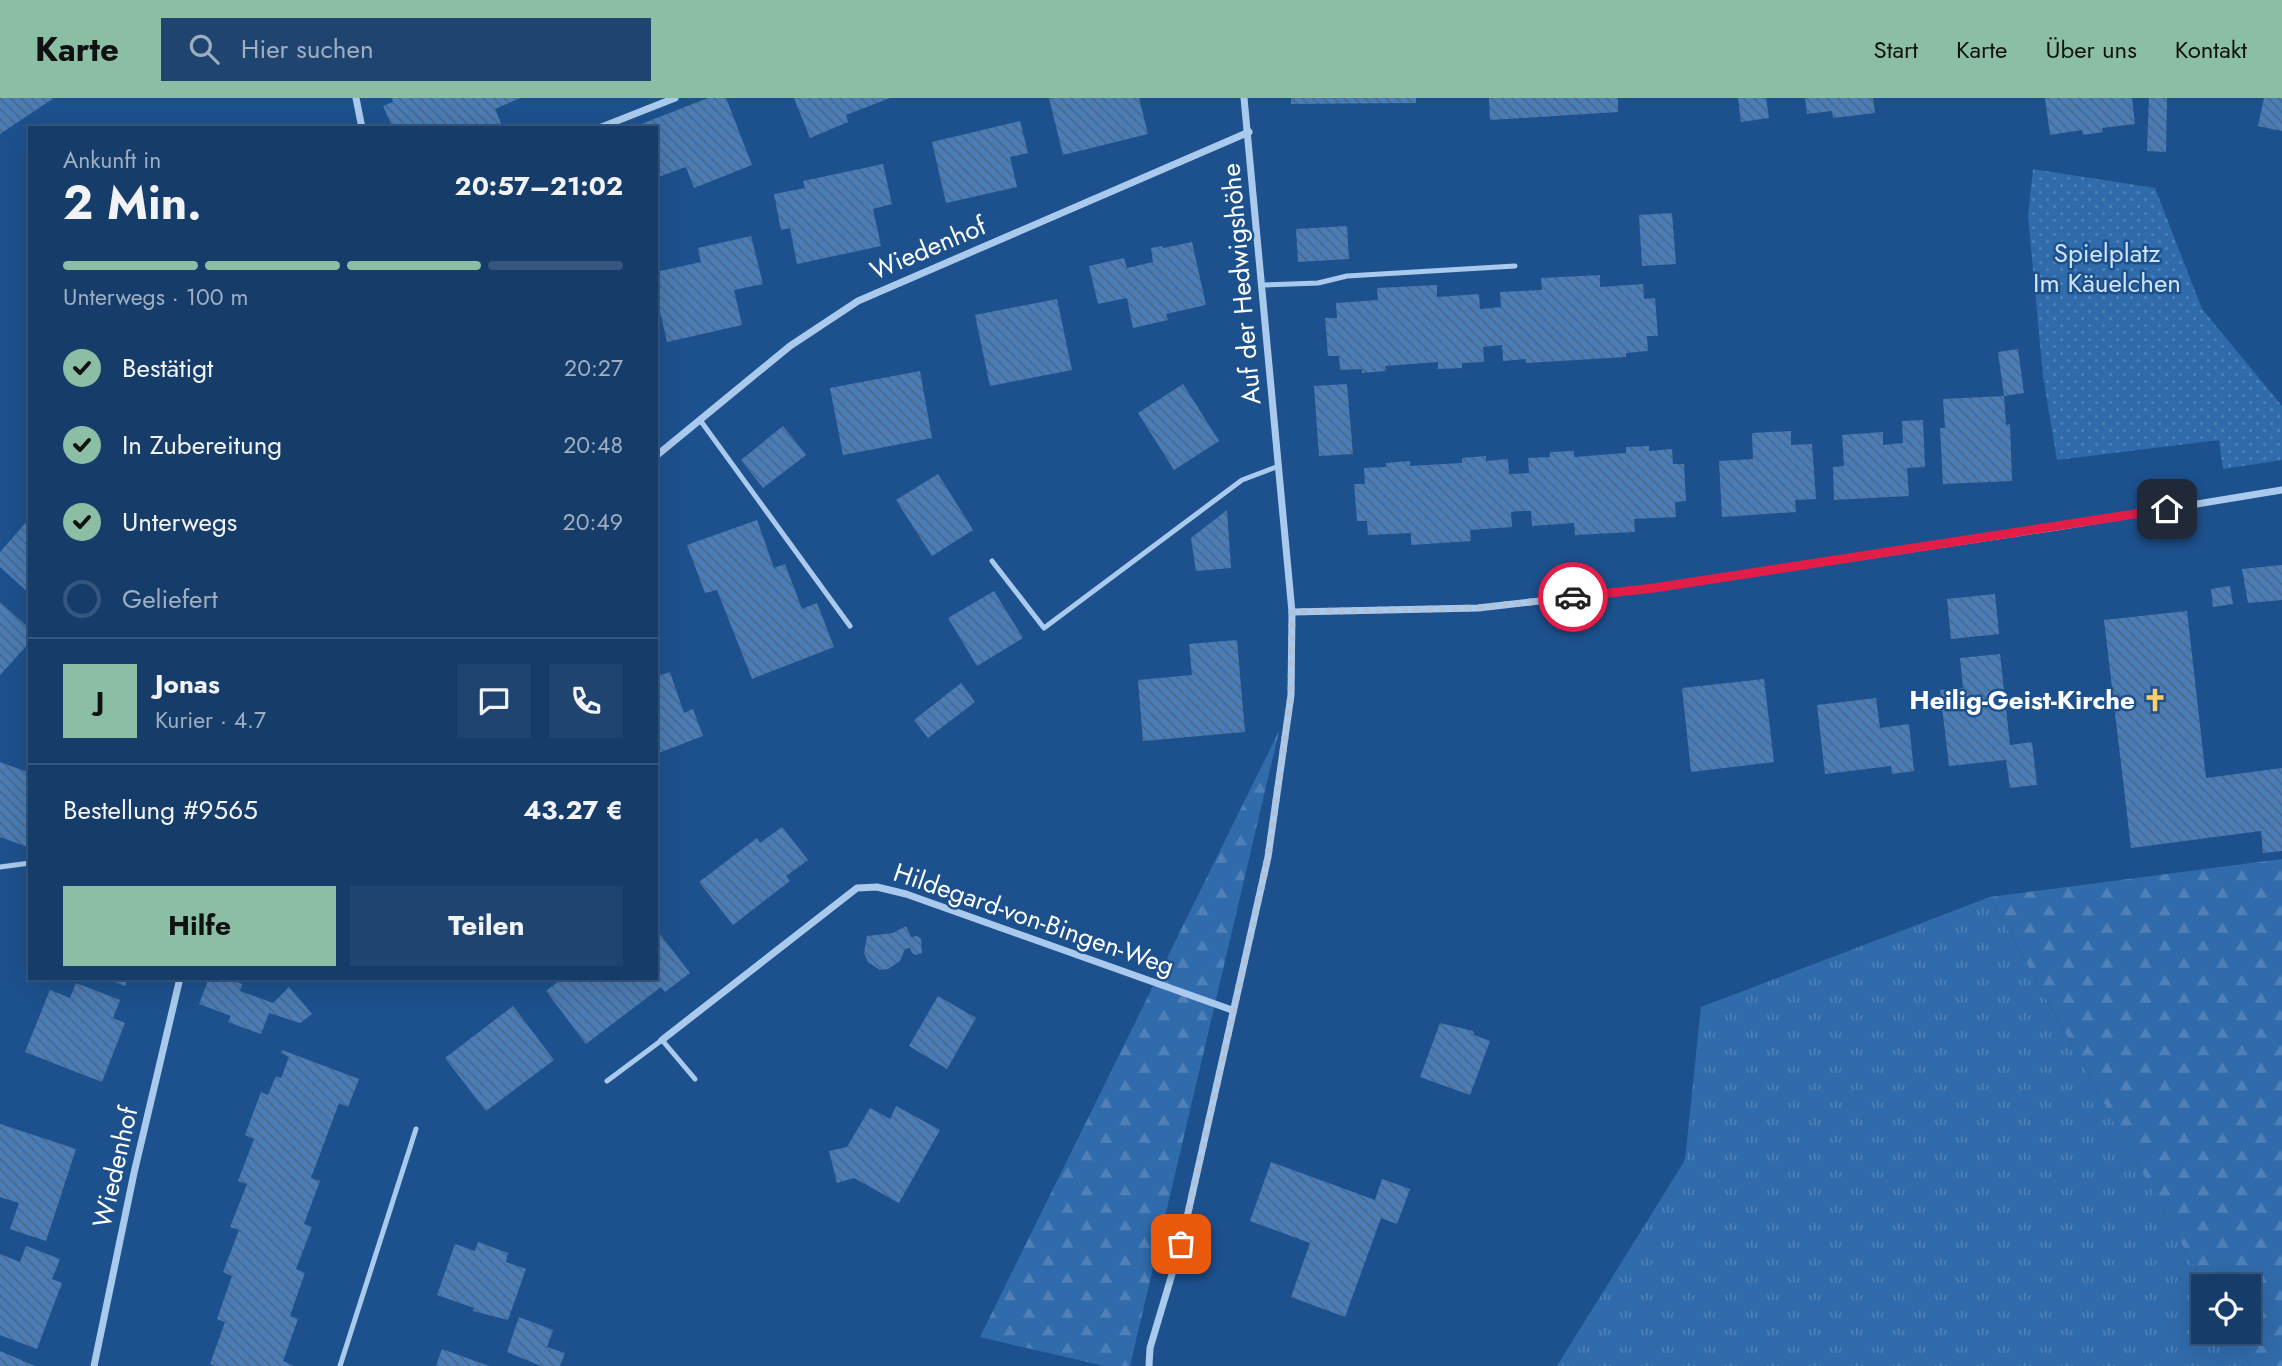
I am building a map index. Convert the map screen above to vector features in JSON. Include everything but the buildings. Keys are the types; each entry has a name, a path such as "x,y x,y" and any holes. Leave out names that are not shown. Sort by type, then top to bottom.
{"street":[{"path":"356,98 362,126"},
{"path":"604,126 675,98"},
{"name":"Auf der Hedwigshöhe","path":"1149,1366 1150,1348 1181,1244 1270,843 1291,695 1292,612 1244,98"},
{"name":"Wiedenhof","path":"658,454 790,346 858,301 1249,132"},
{"path":"1292,612 1478,608 1654,588 2067,526 2282,490"},
{"name":"Hildegard-von-Bingen-Weg","path":"662,1040 857,888 877,887 906,894 1233,1010"},
{"name":"Wiedenhof","path":"94,1366 134,1173 180,980"}],"lane":[{"path":"1263,285 1318,284 1347,276 1516,266"},
{"path":"700,420 850,626"},
{"path":"992,561 1044,628 1242,480 1279,467"},
{"path":"0,867 28,863"},
{"path":"607,1081 662,1040 695,1079"},
{"path":"340,1366 416,1129"}],"green space":[{"name":"Spielplatz Im Käuelchen","path":"2033,169 2155,188 2202,309 2282,406 2282,460 2223,469 2219,440 2057,460 2043,376 2028,216"},
{"path":"1279,731 1130,1366 1104,1366 980,1337"},
{"path":"2282,859 2282,1366 2250,1366 2238,1344 2261,1344 2261,1274 2198,1274 1990,897"},
{"path":"1990,897 2198,1274 2191,1274 2191,1344 2238,1344 2250,1366 1557,1366 1685,1160 1701,1007"}],"way so far":[{"path":"1181,1244 1268,857 1291,695 1292,612 1478,608 1573,597"}],"place":[{"name":"Heilig-Geist-Kirche","path":"2155,700"}],"route":[{"path":"1573,597 1654,588 2167,509"}]}
